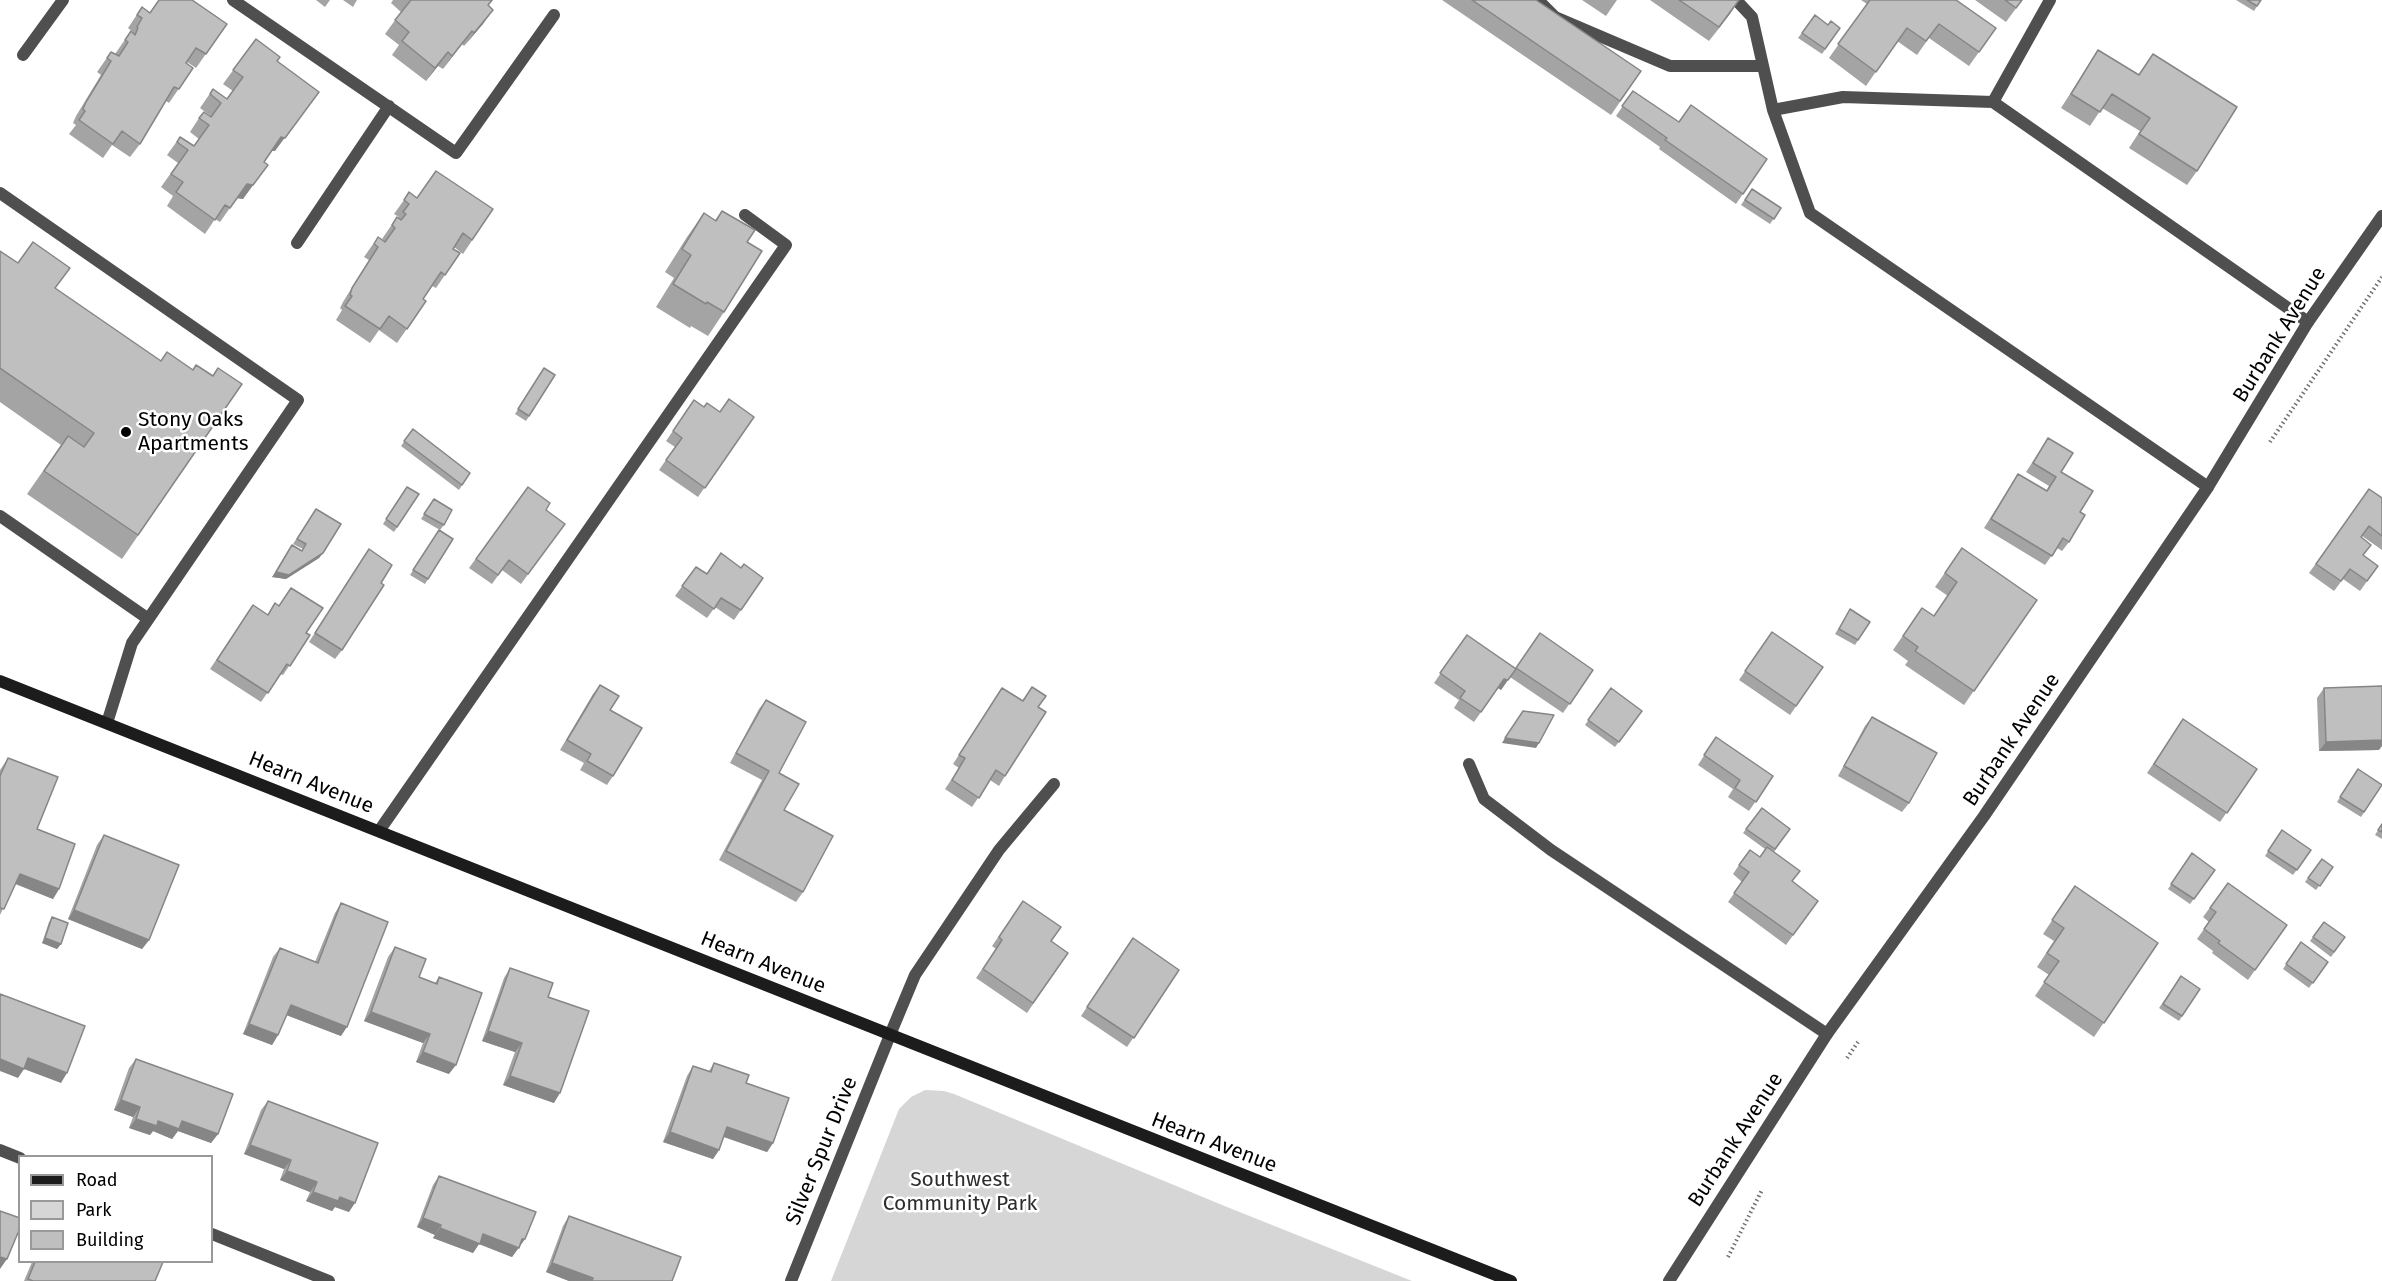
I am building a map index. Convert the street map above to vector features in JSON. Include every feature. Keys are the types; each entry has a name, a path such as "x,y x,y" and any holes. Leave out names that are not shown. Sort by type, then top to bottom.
{"main road":[{"name":"Hearn Avenue","path":"0,681 1511,1281"}],"street":[{"path":"23,55 63,0"},
{"path":"233,0 456,153 554,15"},
{"path":"1538,0 1555,17 1670,66 1763,66"},
{"path":"1736,0 1752,17 1773,110 1810,213 2208,487"},
{"path":"1993,102 2050,0"},
{"path":"1773,110 1843,97 1993,102 2308,322"},
{"path":"297,243 389,106"},
{"path":"0,194 298,400 132,643 106,723"},
{"path":"379,831 786,245 745,216"},
{"name":"Burbank Avenue","path":"1668,1281 1827,1034 1984,816 2208,487 2308,322 2382,216"},
{"path":"0,516 147,618"},
{"path":"1469,764 1484,798 1551,850 1827,1034"},
{"name":"Silver Spur Drive","path":"791,1281 915,975 999,850 1053,784"},
{"path":"0,1150 18,1157"},
{"path":"213,1234 329,1281"}],"green space":[{"name":"Southwest Community Park","path":"925,1090 954,1094 1412,1281 831,1281 899,1109 911,1097"}],"building":[{"path":"159,0 192,0 227,24 206,54 196,48 186,63 193,68 179,89 174,87 140,144 122,131 113,144 79,120 85,111 83,109 86,102 111,61 107,58 111,52 119,56 128,42 125,40 131,31 135,35 142,18 137,15 142,7 150,13"},
{"path":"411,0 492,0 488,5 493,10 452,56 448,52 435,68 402,41 409,32 395,20"},
{"path":"1472,0 1536,0 1641,71 1620,101"},
{"path":"1679,0 1739,0 1719,27"},
{"path":"1870,0 1956,0 1996,28 1979,52 1939,24 1926,41 1907,28 1876,72 1838,44"},
{"path":"2005,0 2022,0 2016,8"},
{"path":"2247,0 2261,0 2257,6"},
{"path":"1815,15 1828,25 1831,21 1840,28 1825,49 1802,33"},
{"path":"256,39 280,57 277,61 319,92 285,138 281,137 264,162 268,165 253,185 247,184 230,208 225,205 215,220 176,192 183,182 171,174 188,150 177,142 180,137 194,146 209,125 199,118 204,112 211,117 221,103 210,94 213,89 227,99 243,77 233,70"},
{"path":"2098,50 2139,75 2153,54 2237,107 2197,171 2139,134 2150,118 2112,94 2100,112 2071,94"},
{"path":"1633,91 1679,122 1691,105 1767,159 1743,194 1665,140 1667,138 1622,106"},
{"path":"436,171 493,209 472,240 463,233 453,249 460,253 445,275 441,272 423,299 426,301 407,329 389,316 380,329 345,306 352,296 350,295 352,288 378,247 374,244 378,237 385,242 395,228 392,225 397,217 401,220 406,214 403,212 409,204 404,200 409,192 417,198"},
{"path":"1752,189 1781,208 1774,219 1745,200"},
{"path":"722,211 755,230 747,242 762,251 724,312 673,284 691,255 682,249 704,213 716,221"},
{"name":"Stony Oaks Apartments","path":"33,242 70,268 55,288 161,361 167,352 193,370 196,365 213,376 218,368 242,384 138,535 44,471 68,436 84,447 94,433 0,368 0,251 18,263"},
{"path":"544,368 555,375 529,416 518,409"},
{"path":"729,399 754,417 705,488 666,460 682,438 673,431 694,400 704,407 707,403 720,412"},
{"path":"413,429 470,473 462,485 404,441"},
{"path":"2048,438 2073,453 2061,472 2093,491 2080,512 2085,515 2069,542 2063,538 2052,556 1991,519 2018,474 2047,491 2056,477 2033,463"},
{"path":"407,487 419,494 397,527 386,519"},
{"path":"528,487 550,503 546,510 565,524 528,574 509,560 498,575 476,559"},
{"path":"2369,489 2382,498 2382,536 2369,526 2361,537 2371,545 2363,555 2378,566 2367,581 2350,569 2341,581 2316,564"},
{"path":"434,499 452,510 444,525 424,514"},
{"path":"316,509 341,524 323,553 289,575 276,572 292,545 302,551 306,544 297,539"},
{"path":"439,530 453,539 428,579 413,570"},
{"path":"1962,548 2037,600 1974,691 1915,651 1918,647 1903,636 1922,608 1934,616 1957,582 1945,573"},
{"path":"369,549 392,565 381,583 384,585 342,650 315,633"},
{"path":"721,553 741,568 744,564 763,578 741,610 721,598 714,609 682,586 696,567 707,574"},
{"path":"291,588 323,608 306,633 310,635 290,666 287,664 268,693 217,660 253,605 268,615 275,603 279,606"},
{"path":"1850,609 1870,622 1858,640 1839,629"},
{"path":"1772,632 1823,667 1796,706 1745,671"},
{"path":"1540,633 1593,670 1570,704 1516,668"},
{"path":"1467,635 1516,669 1508,680 1504,679 1481,712 1460,698 1465,691 1440,673"},
{"path":"600,685 619,696 610,710 642,728 613,776 587,761 591,754 567,740"},
{"path":"2382,686 2382,740 2326,742 2324,688"},
{"path":"1032,687 1046,696 1038,707 1046,712 1005,776 996,770 979,798 952,780 965,758 959,755 1002,688 1023,701"},
{"path":"1611,688 1642,711 1619,742 1588,720"},
{"path":"766,700 806,722 779,773 799,784 784,810 833,836 803,892 726,851 769,771 736,753"},
{"path":"1523,711 1554,715 1539,743 1505,738"},
{"path":"1872,717 1937,753 1909,803 1844,766"},
{"path":"2183,719 2257,769 2227,813 2154,764"},
{"path":"1716,737 1773,776 1756,802 1735,788 1740,780 1704,755"},
{"path":"8,758 58,777 37,829 75,844 59,889 20,874 4,909 0,908 0,776"},
{"path":"2358,769 2382,785 2364,812 2340,797"},
{"path":"1762,808 1790,829 1775,849 1746,829"},
{"path":"2282,830 2311,850 2297,870 2268,851"},
{"path":"104,835 179,865 149,940 74,910"},
{"path":"1767,847 1800,871 1792,881 1818,901 1793,935 1734,893 1749,872 1739,865 1750,850 1760,857"},
{"path":"2192,853 2215,870 2194,899 2171,884"},
{"path":"2322,859 2333,867 2320,886 2308,878"},
{"path":"2228,883 2287,925 2255,970 2218,943 2220,941 2204,929 2216,912 2210,908"},
{"path":"2075,886 2158,943 2104,1023 2044,982 2059,961 2047,953 2064,928 2052,920"},
{"path":"1023,901 1061,927 1051,941 1068,953 1033,1003 983,969 1002,940 999,937"},
{"path":"341,903 388,922 347,1027 291,1005 278,1035 249,1024 280,948 318,963"},
{"path":"52,917 68,923 61,944 45,938"},
{"path":"2324,922 2345,937 2334,952 2313,937"},
{"path":"1133,938 1179,970 1134,1038 1087,1007"},
{"path":"2301,942 2328,962 2313,983 2286,964"},
{"path":"395,947 426,959 419,977 437,984 439,977 482,993 456,1065 423,1052 430,1034 371,1012"},
{"path":"510,968 553,983 548,997 589,1011 560,1093 510,1076 522,1043 488,1031"},
{"path":"2181,976 2200,989 2182,1016 2163,1004"},
{"path":"0,994 85,1026 67,1073 28,1058 24,1069 0,1059"},
{"path":"136,1059 233,1094 218,1134 182,1121 179,1129 158,1121 157,1126 136,1119 140,1107 121,1100"},
{"path":"714,1063 749,1075 746,1083 789,1098 773,1143 727,1127 719,1150 670,1132 693,1066 711,1072"},
{"path":"268,1101 378,1143 355,1203 340,1197 338,1201 313,1192 317,1182 287,1171 291,1160 250,1145"},
{"path":"439,1176 536,1212 519,1248 483,1234 480,1244 440,1228 441,1225 423,1218"},
{"path":"0,1211 18,1217 18,1233 7,1259 0,1257"},
{"path":"569,1216 681,1257 672,1281 592,1281 593,1278 552,1263"},
{"path":"35,1263 163,1263 155,1281 33,1281 28,1279"}],"place":[{"name":"Stony Oaks Apartments","path":"126,432"}]}
